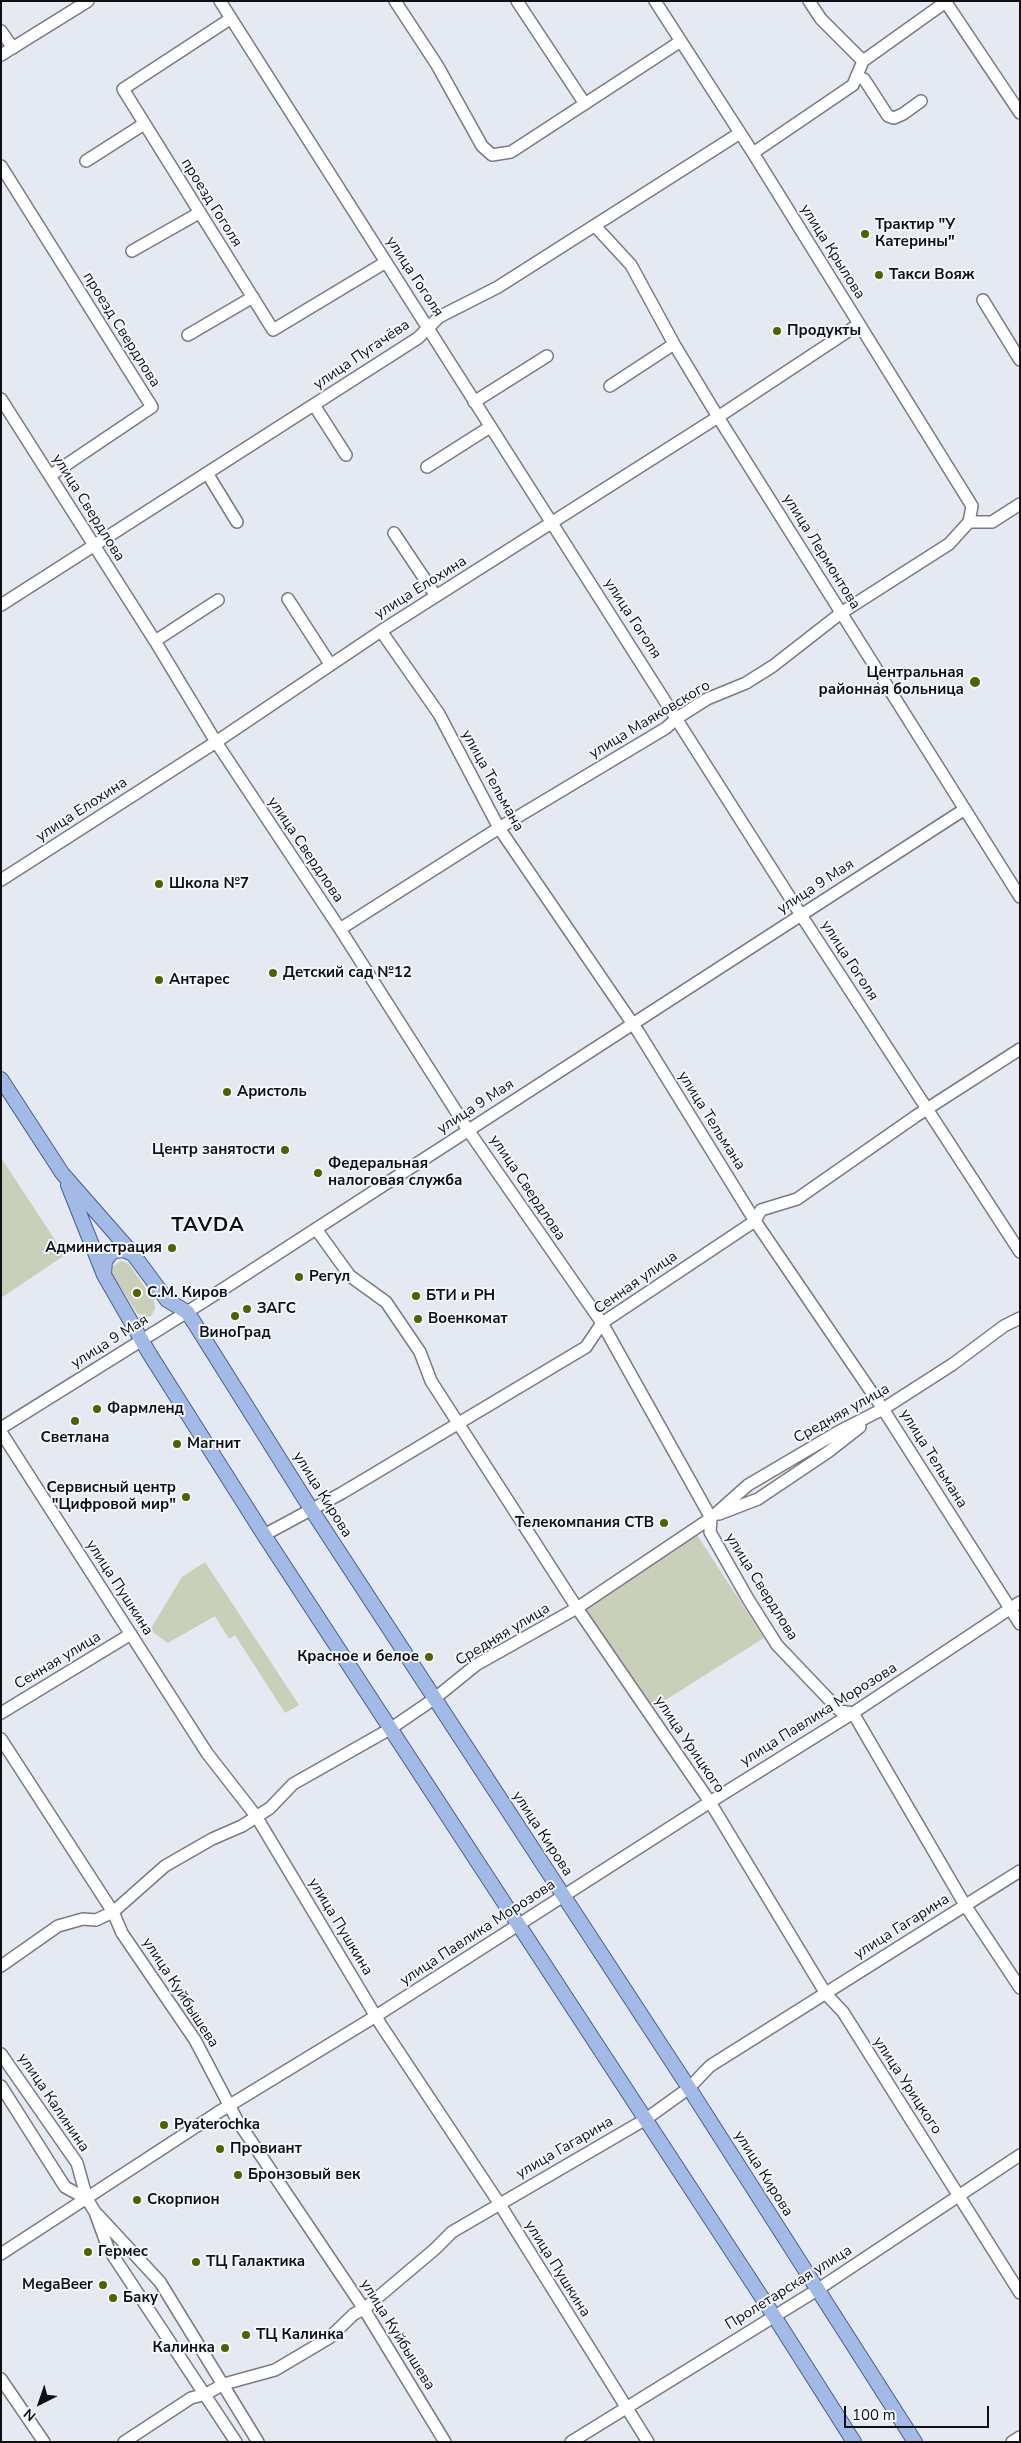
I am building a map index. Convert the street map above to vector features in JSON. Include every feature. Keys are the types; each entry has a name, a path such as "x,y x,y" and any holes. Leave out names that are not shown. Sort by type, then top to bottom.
{"main road":[{"name":"улица Кирова","path":"1,1079 62,1173 133,1254 167,1300 187,1312 311,1509 689,2088 915,2442"},
{"name":"улица Кирова","path":"62,1173 104,1275 141,1340 264,1535 646,2119 854,2442"},
{"path":"104,1275 105,1261 112,1252 123,1250 133,1254"}],"street":[{"path":"1,55 88,1"},
{"name":"улица Гоголя","path":"220,1 801,915 1020,1252"},
{"path":"395,1 436,65 482,146 492,154 511,152 681,41"},
{"path":"517,1 585,104"},
{"name":"улица Крылова","path":"655,1 753,153 972,506 969,522"},
{"path":"809,1 821,18 863,60"},
{"path":"753,153 853,85 863,60 946,2 1020,113"},
{"name":"проезд Гоголя","path":"230,19 123,89 274,330 386,262"},
{"path":"1,31 12,48"},
{"path":"856,77 864,79 888,116 894,118 903,114 921,101"},
{"path":"86,161 144,124"},
{"name":"улица Пугачёва","path":"1,605 418,338 428,327 452,309 498,287 740,133"},
{"name":"проезд Свердлова","path":"1,166 152,407 51,475"},
{"path":"132,251 199,213"},
{"name":"улица Лермонтова","path":"595,226 631,265 674,344 718,417 1020,896"},
{"path":"188,335 253,297"},
{"path":"982,300 1020,360"},
{"name":"улица Елохина","path":"1,880 216,742 330,664 718,417 859,324"},
{"path":"610,386 674,344"},
{"path":"474,402 547,356"},
{"name":"улица Свердлова","path":"1,399 51,475 93,546 155,641 216,742 340,929 468,1130 602,1322 711,1518 710,1532 777,1645 840,1711 853,1713"},
{"path":"314,406 346,455"},
{"path":"428,467 490,427"},
{"path":"207,473 237,522"},
{"path":"969,522 992,522 1020,504"},
{"name":"улица Маяковского","path":"340,929 499,828 666,728 677,718 707,699 746,683 773,666 841,613 949,544 969,522"},
{"path":"394,533 436,596"},
{"path":"288,598 330,664"},
{"path":"155,641 218,600"},
{"name":"улица Тельмана","path":"381,631 439,714 499,828 632,1024 755,1221 1015,1605 1020,1624"},
{"name":"улица 9 Мая","path":"1,1428 187,1312 965,809"},
{"name":"Сенная улица","path":"264,1535 459,1424 586,1347 602,1322 755,1221 761,1210 797,1199 928,1108 1020,1049"},
{"name":"улица Урицкого","path":"316,1229 350,1276 386,1302 420,1352 431,1381 577,1608 710,1802 826,1994 843,2012 1020,2293"},
{"name":"Средняя улица","path":"1,1966 58,1926 83,1919 96,1920 113,1912 165,1866 212,1838 242,1826 270,1808 293,1784 390,1729 434,1699 476,1665 577,1608 711,1518 748,1485 838,1432 883,1409 953,1364 1004,1326 1020,1318"},
{"path":"711,1518 758,1499 828,1452 883,1409"},
{"name":"улица Пушкина","path":"1,1432 208,1753 256,1816 376,2016 499,2203 648,2442"},
{"name":"улица Павлика Морозова","path":"1,2254 230,2106 376,2016 710,1802 853,1713 1015,1605"},
{"name":"Сенная улица","path":"1,1713 131,1634"},
{"path":"853,1713 965,1905 1020,1988"},
{"name":"улица Куйбышева","path":"1,1739 113,1912 122,1933 195,2040 230,2106 364,2309 445,2442"},
{"name":"улица Гагарина","path":"124,2442 191,2398 206,2394 224,2384 275,2370 329,2338 354,2314 364,2309 436,2249 452,2232 646,2119 689,2088 710,2066 1020,1871"},
{"name":"улица Калинина","path":"1,2054 77,2164 87,2199 95,2212 160,2282 258,2442"},
{"path":"1,2086 65,2188 87,2199"},
{"name":"Пролетарская улица","path":"570,2442 817,2290 1020,2155"},
{"name":"улица Калинина","path":"95,2212 108,2248 236,2442"},
{"path":"1,2379 44,2442"},
{"path":"1012,2442 1020,2437"}],"green space":[{"path":"1,1158 65,1255 1,1298"},
{"path":"121,1261 129,1264 154,1301 155,1309 151,1316 144,1317 137,1313 112,1274 113,1266"},
{"path":"697,1535 764,1638 651,1709 584,1609"},
{"path":"205,1562 299,1705 285,1713 235,1635 229,1639 215,1616 168,1643 150,1630 182,1577"}],"place":[{"name":"Трактир \"У Катерины\"","path":"865,234"},
{"name":"Такси Вояж","path":"879,275"},
{"name":"Продукты","path":"777,331"},
{"name":"Центральная районная больница","path":"975,682"},
{"name":"Школа №7","path":"159,884"},
{"name":"Детский сад №12","path":"273,973"},
{"name":"Антарес","path":"159,980"},
{"name":"Аристоль","path":"227,1092"},
{"name":"Центр занятости","path":"285,1150"},
{"name":"Федеральная налоговая служба","path":"318,1173"},
{"name":"Администрация","path":"172,1248"},
{"name":"Регул","path":"299,1277"},
{"name":"С.М. Киров","path":"137,1293"},
{"name":"БТИ и РН","path":"416,1296"},
{"name":"ЗАГС","path":"247,1309"},
{"name":"ВиноГрад","path":"235,1316"},
{"name":"Военкомат","path":"418,1319"},
{"name":"Фармленд","path":"97,1409"},
{"name":"Светлана","path":"75,1421"},
{"name":"Магнит","path":"177,1444"},
{"name":"Сервисный центр \"Цифровой мир\"","path":"186,1497"},
{"name":"Телекомпания СТВ","path":"664,1523"},
{"name":"Красное и белое","path":"429,1657"},
{"name":"Pyaterochka","path":"164,2125"},
{"name":"Провиант","path":"220,2149"},
{"name":"Бронзовый век","path":"238,2175"},
{"name":"Скорпион","path":"137,2200"},
{"name":"Гермес","path":"88,2252"},
{"name":"ТЦ Галактика","path":"196,2262"},
{"name":"MegaBeer","path":"103,2285"},
{"name":"Баку","path":"113,2298"},
{"name":"ТЦ Калинка","path":"246,2335"},
{"name":"Калинка","path":"225,2348"}],"district":[{"name":"TAVDA","path":"208,1226"}]}
